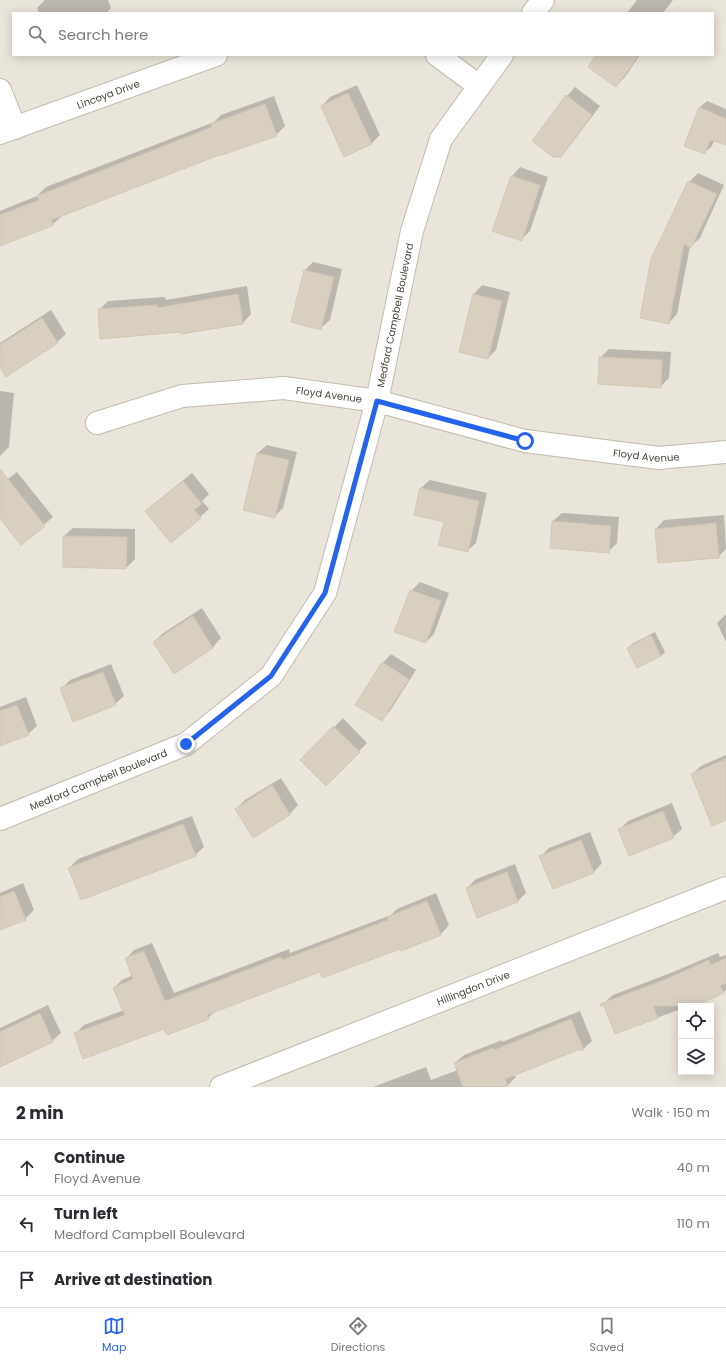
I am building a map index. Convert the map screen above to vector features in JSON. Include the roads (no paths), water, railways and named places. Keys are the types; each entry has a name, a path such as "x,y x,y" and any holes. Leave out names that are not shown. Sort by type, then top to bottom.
{"street":[{"path":"534,12 543,0"},
{"name":"Lincoya Drive","path":"7,131 213,56"},
{"path":"438,56 479,86"},
{"name":"Medford Campbell Boulevard","path":"0,819 186,744 271,676 325,593 377,401 412,230 441,139 501,56"},
{"path":"0,90 7,131"},
{"name":"Floyd Avenue","path":"97,422 182,396 284,388 377,401 525,441 659,458 726,452"},
{"name":"Hillingdon Drive","path":"221,1087 726,888"}]}
